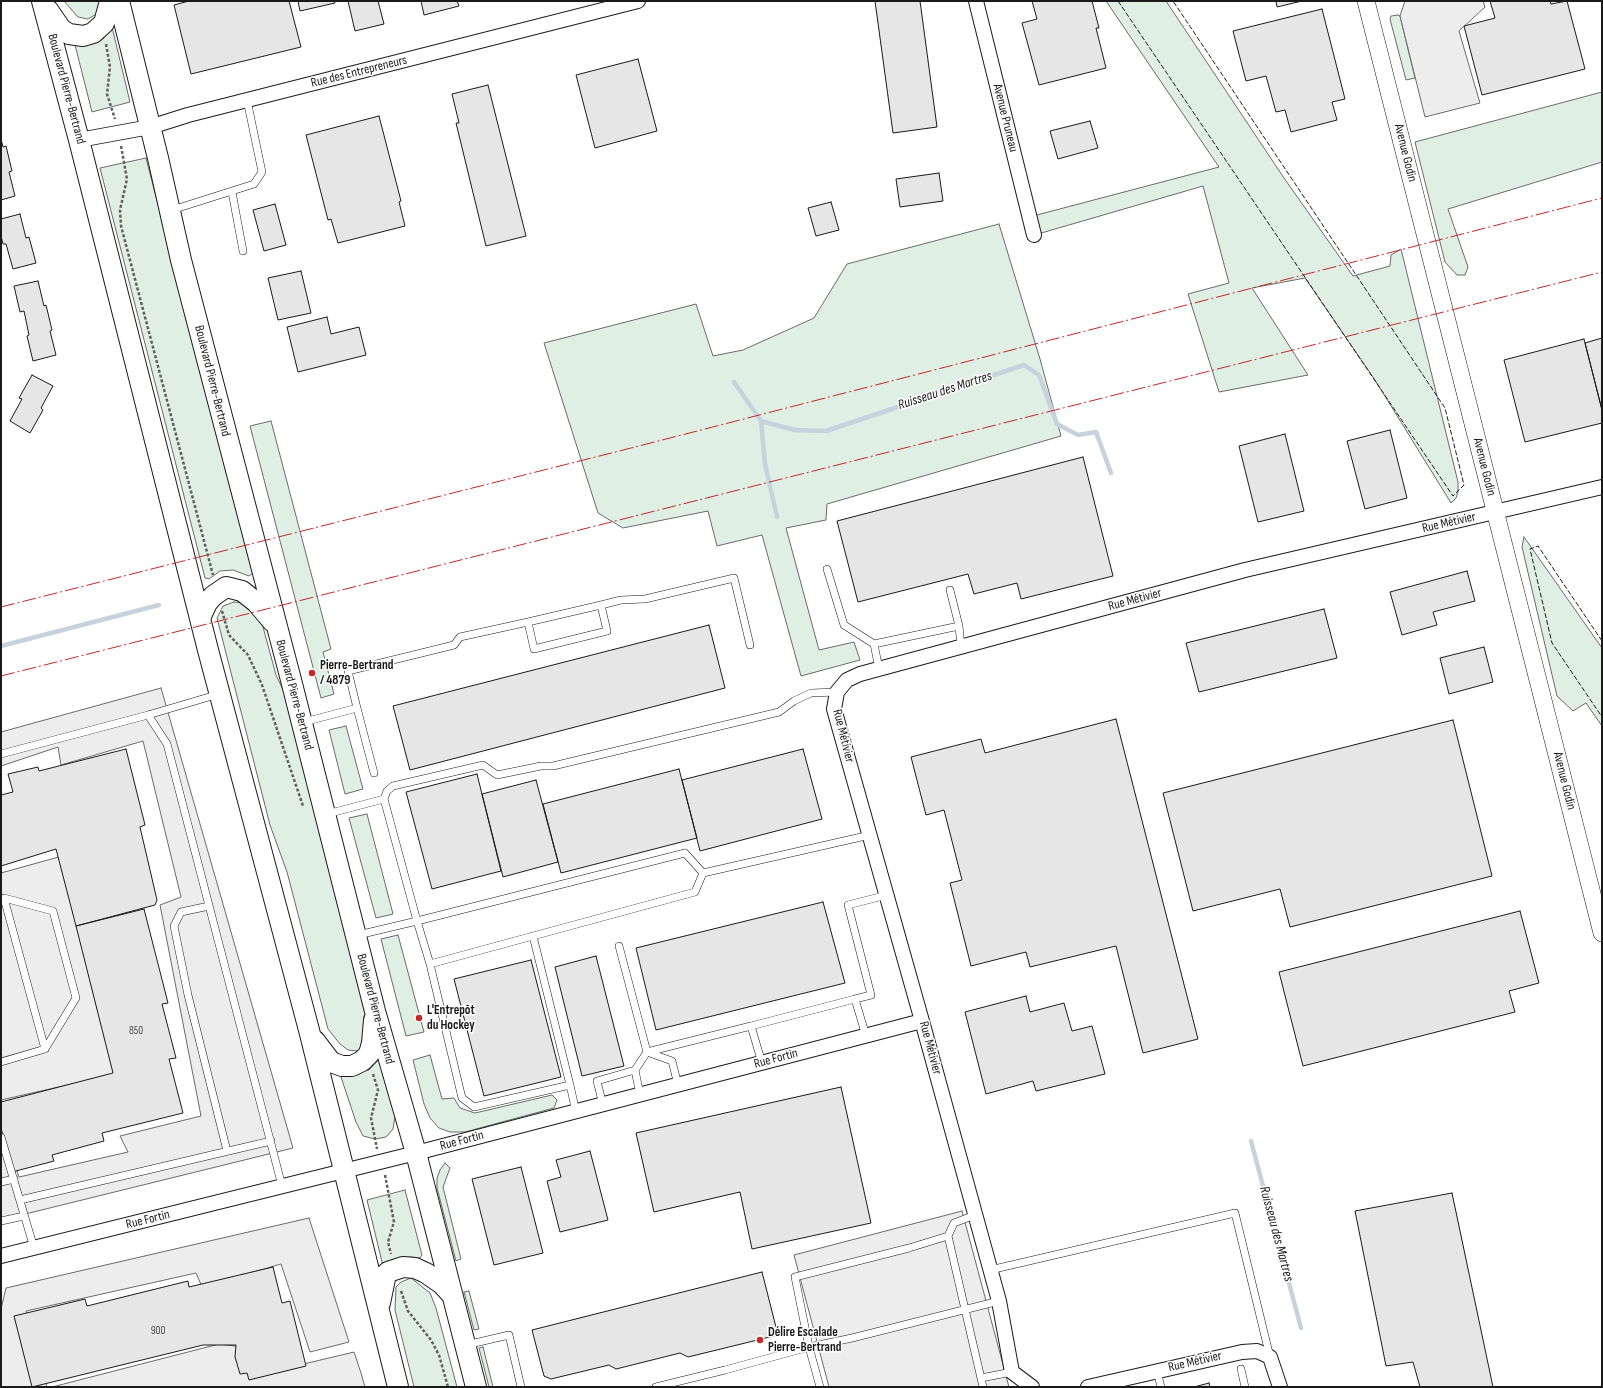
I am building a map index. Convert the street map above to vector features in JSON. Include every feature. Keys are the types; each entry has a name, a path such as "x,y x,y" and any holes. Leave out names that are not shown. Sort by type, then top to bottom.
{"main road":[{"path":"42,2 61,29 69,34 83,36 93,33 101,26 106,19 110,1"},
{"name":"Boulevard Pierre-Bertrand","path":"119,1 181,260 275,625 375,1011 416,1153 476,1387"},
{"name":"Boulevard Pierre-Bertrand","path":"42,2 79,140 200,618 309,1030 398,1387"},
{"path":"200,618 207,603 213,596 224,588 233,588 242,591 256,602 275,625"},
{"path":"309,1030 321,1050 331,1062 342,1066 352,1066 362,1061 368,1054 372,1043 375,1011"},
{"path":"379,1311 386,1274 402,1267 415,1268 426,1273 442,1284 453,1296"}],"street":[{"name":"Rue des Entrepreneurs","path":"79,140 150,127 247,100 638,1"},
{"name":"Avenue Pruneau","path":"976,1 1034,234"},
{"name":"Avenue Godin","path":"1366,1 1602,933"},
{"name":"Rue Métivier","path":"1012,1372 999,1301 834,709 837,692 847,680 860,674 961,646 1245,570 1602,487"},
{"name":"Rue Fortin","path":"1,1256 416,1153 922,1021"},
{"name":"Rue Métivier","path":"1088,1387 1242,1352 1257,1351 1270,1357"},
{"path":"1270,1357 1280,1387"},
{"path":"1012,1372 1032,1387"}],"lane":[{"path":"170,210 254,184 262,172 247,100"},
{"path":"232,192 243,251"},
{"path":"827,569 844,625 874,644 959,626"},
{"path":"374,773 348,672 454,645 460,638 620,600 645,599 734,578 750,645"},
{"path":"950,590 959,626 961,646"},
{"path":"528,622 534,649 607,631 601,605"},
{"path":"874,644 879,669"},
{"path":"570,1085 474,1107 462,1098 430,964 384,799 386,791 393,786 483,765 497,775 540,766 552,766 779,712 794,701 811,692 837,692"},
{"path":"1,754 148,715 220,694"},
{"path":"301,723 357,708"},
{"path":"148,715 166,744 272,1141 282,1186"},
{"path":"325,814 384,799"},
{"path":"703,873 870,835"},
{"path":"356,935 685,853 703,873"},
{"path":"430,964 695,892 703,873"},
{"path":"603,1105 597,1081 635,1070 647,1052 871,995 848,905 887,895"},
{"path":"3,898 45,1049"},
{"path":"1,1062 45,1049 76,998 53,911 3,898"},
{"path":"209,906 181,912 174,926 188,995 227,1151"},
{"path":"533,936 576,1112"},
{"path":"619,946 647,1052"},
{"path":"855,999 866,1036"},
{"path":"751,1026 762,1063"},
{"path":"647,1052 672,1061 678,1085"},
{"path":"635,1070 640,1095"},
{"path":"1,1138 34,1248"},
{"path":"20,1200 272,1141"},
{"path":"1,1182 14,1180"},
{"path":"990,1270 1235,1213 1270,1357"},
{"path":"975,1214 954,1224 948,1236 983,1387"},
{"path":"1,1221 24,1216"},
{"path":"820,1387 809,1347 794,1277 909,1248 948,1236"},
{"path":"656,1387 809,1347 852,1338 999,1301"},
{"path":"466,1345 509,1336 521,1387"},
{"path":"1241,1370 1245,1387"},
{"path":"1157,1371 1161,1387"},
{"path":"981,1378 1012,1372"}],"path":[{"path":"106,43 110,67 108,94 114,117"},
{"path":"122,152 127,179 120,210 121,226 213,576"},
{"path":"221,606 229,635 248,655 262,685 304,809"},
{"path":"372,1073 378,1090 371,1118 376,1146"},
{"path":"386,1181 394,1222 388,1242 392,1261"},
{"path":"399,1284 408,1311 431,1340 439,1355 448,1387"}],"green space":[{"path":"64,1 102,1 98,13 88,19 78,17"},
{"path":"1106,1 1166,1 1284,178 1353,276 1390,266 1391,255 1401,249 1458,482 1458,492 1456,498 1451,503 1375,380 1305,278 1252,288 1308,375 1219,392 1188,294 1229,283 1203,186 1038,234 1033,216 1219,167"},
{"path":"1391,16 1400,16 1415,78 1406,80 1390,19"},
{"path":"112,27 130,102 92,112 75,45 79,41 90,42 103,39"},
{"path":"1602,92 1602,162 1448,209 1468,267 1465,275 1457,275 1445,262 1415,142"},
{"path":"146,158 253,573 249,576 233,570 220,571 209,579 205,578 100,168"},
{"path":"999,224 1040,359 1061,436 827,504 826,520 786,528 819,650 854,642 860,660 801,676 762,535 717,546 708,511 623,528 598,513 544,343 696,304 713,356 743,350 814,318 847,264"},
{"path":"271,421 331,649 323,652 334,694 321,698 250,426"},
{"path":"1524,537 1602,648 1602,726 1586,703 1573,711 1557,696 1522,547"},
{"path":"234,602 247,603 259,612 276,675 287,698 367,1021 370,1036 358,1051 348,1050 340,1044 328,1029 287,872 270,825 217,618 223,606"},
{"path":"346,726 363,789 345,794 329,730"},
{"path":"367,814 393,914 376,918 349,818"},
{"path":"398,935 424,1032 406,1036 381,939"},
{"path":"430,1055 442,1099 454,1098 460,1108 475,1113 552,1095 557,1100 554,1108 465,1132 450,1132 439,1128 430,1118 424,1104 413,1060"},
{"path":"380,1058 395,1116 393,1129 386,1137 375,1139 363,1136 356,1122 337,1065 356,1072 369,1070"},
{"path":"445,1163 450,1168 443,1187 461,1259 456,1261 437,1188 437,1178"},
{"path":"405,1190 422,1255 420,1258 410,1257 398,1259 383,1266 367,1200"},
{"path":"411,1278 430,1293 436,1308 457,1387 414,1387 395,1310 396,1287 401,1282"},
{"path":"469,1291 479,1329 474,1330 464,1292"},
{"path":"483,1347 493,1387 489,1387 479,1348"}],"shaded area":[{"path":"1405,1 1483,1 1485,7 1459,31 1480,103 1425,117 1400,16"},
{"path":"161,688 293,1148 1,1220 1,1120 19,1177 128,1152 120,1136 201,1116 160,905 181,897 143,741 61,765 58,747 1,766 1,732"},
{"path":"73,853 125,1072 1,1100 1,873"},
{"path":"962,1211 1009,1387 829,1387 794,1255"},
{"path":"309,1218 349,1342 310,1352 281,1264 202,1287 196,1273 26,1311 47,1387 1,1387 1,1309 6,1288"},
{"path":"219,1344 242,1347 249,1377 354,1352 365,1387 52,1387"}],"building":[{"path":"189,1 289,1 301,47 191,74 174,5"},
{"path":"298,1 334,1 335,3 300,11"},
{"path":"348,1 378,1 384,24 355,31"},
{"path":"421,1 457,1 459,6 424,15"},
{"path":"875,1 920,1 937,127 893,133"},
{"path":"1032,1 1092,1 1099,28 1096,28 1106,68 1039,85 1022,23 1037,19"},
{"path":"1276,1 1302,1 1277,7"},
{"path":"1490,1 1550,1 1551,4 1567,1 1585,69 1482,95 1464,26 1495,18"},
{"path":"1322,9 1345,99 1332,102 1337,120 1291,132 1285,110 1276,112 1266,76 1246,81 1233,31"},
{"path":"638,59 657,131 595,148 576,75"},
{"path":"488,85 526,236 486,246 456,123 459,123 452,94"},
{"path":"379,116 401,201 399,202 405,226 338,243 331,219 328,220 306,135"},
{"path":"1090,121 1098,148 1058,159 1050,131"},
{"path":"1,139 3,147 6,146 12,171 9,172 15,196 1,200"},
{"path":"939,173 943,201 900,207 896,179"},
{"path":"831,202 839,230 816,236 808,208"},
{"path":"275,204 286,245 264,251 253,210"},
{"path":"20,214 26,238 29,237 36,263 13,269 6,244 3,244 1,236 1,219"},
{"path":"301,271 311,313 278,320 268,278"},
{"path":"38,281 44,306 46,305 56,355 33,361 27,336 29,335 24,311 20,312 14,286"},
{"path":"327,317 331,334 359,327 366,355 298,372 287,327"},
{"path":"1602,338 1602,410 1585,343"},
{"path":"1584,339 1602,410 1602,423 1525,442 1504,360"},
{"path":"32,375 53,386 41,408 43,410 30,433 10,421 22,399 19,398"},
{"path":"1390,430 1407,498 1365,509 1347,441"},
{"path":"1285,434 1304,511 1258,522 1239,446"},
{"path":"1083,457 1113,576 1021,599 1017,583 974,594 968,574 858,602 837,521"},
{"path":"1467,571 1475,601 1433,612 1437,625 1402,635 1390,592"},
{"path":"1324,609 1337,658 1199,692 1186,643"},
{"path":"709,625 725,688 410,770 393,706"},
{"path":"1484,647 1493,682 1449,694 1440,658"},
{"path":"1116,719 1198,1039 1143,1053 1116,946 1030,967 1026,952 971,966 950,883 962,880 944,810 926,815 911,757 981,739 985,753"},
{"path":"1453,720 1492,876 1290,927 1280,889 1193,911 1163,793"},
{"path":"126,749 145,825 140,827 157,900 155,905 76,926 56,849 1,866 1,795 13,792 8,774 38,767 39,771"},
{"path":"803,749 822,819 700,851 682,780"},
{"path":"679,769 697,838 561,873 543,804"},
{"path":"477,774 501,871 432,889 406,792"},
{"path":"536,780 558,862 503,877 482,794"},
{"path":"823,902 845,983 656,1030 636,948"},
{"path":"144,909 168,1003 162,1004 176,1058 169,1059 183,1113 102,1133 104,1141 52,1155 54,1161 12,1172 1,1128 1,1102 113,1073 76,926"},
{"path":"1520,911 1539,983 1509,991 1515,1012 1303,1066 1279,972"},
{"path":"596,956 624,1066 582,1076 555,967"},
{"path":"531,960 561,1077 484,1096 454,979"},
{"path":"1026,996 1030,1012 1064,1003 1072,1031 1092,1026 1105,1074 1036,1091 1033,1081 986,1094 965,1012"},
{"path":"841,1087 871,1223 752,1249 740,1192 654,1212 636,1133"},
{"path":"590,1151 608,1220 560,1232 547,1181 561,1177 556,1160"},
{"path":"521,1167 543,1253 494,1265 472,1179"},
{"path":"1452,1193 1493,1387 1420,1387 1413,1362 1386,1366 1355,1211"},
{"path":"273,1267 282,1303 290,1301 306,1366 249,1380 247,1373 240,1374 235,1357 236,1345 203,1345 32,1387 14,1316 85,1299 87,1306 188,1281 189,1287"},
{"path":"762,1272 778,1335 688,1357 680,1353 616,1369 609,1365 551,1379 544,1376 532,1330"},
{"path":"1209,1383 1210,1387 1194,1387"}],"waterway":[{"name":"Ruisseau des Martres","path":"734,382 761,421 795,430 826,431 1024,365 1039,375 1057,424 1078,435 1096,432 1111,473"},
{"path":"761,421 765,464 777,517"},
{"path":"1,646 159,605"},
{"name":"Ruisseau des Martres","path":"1251,1141 1301,1328"}],"fence":[{"path":"1118,1 1453,496 1464,485 1445,408 1173,1"},
{"path":"1602,641 1538,546 1530,549 1552,643 1602,717"}],"power":[{"path":"1,607 635,447 1602,198"},
{"path":"1,676 1602,272"}],"place":[{"name":"Pierre-Bertrand / 4879","path":"312,673"},
{"name":"L'Entrepôt du Hockey","path":"419,1018"},
{"name":"Délire Escalade Pierre-Bertrand","path":"760,1340"}]}
